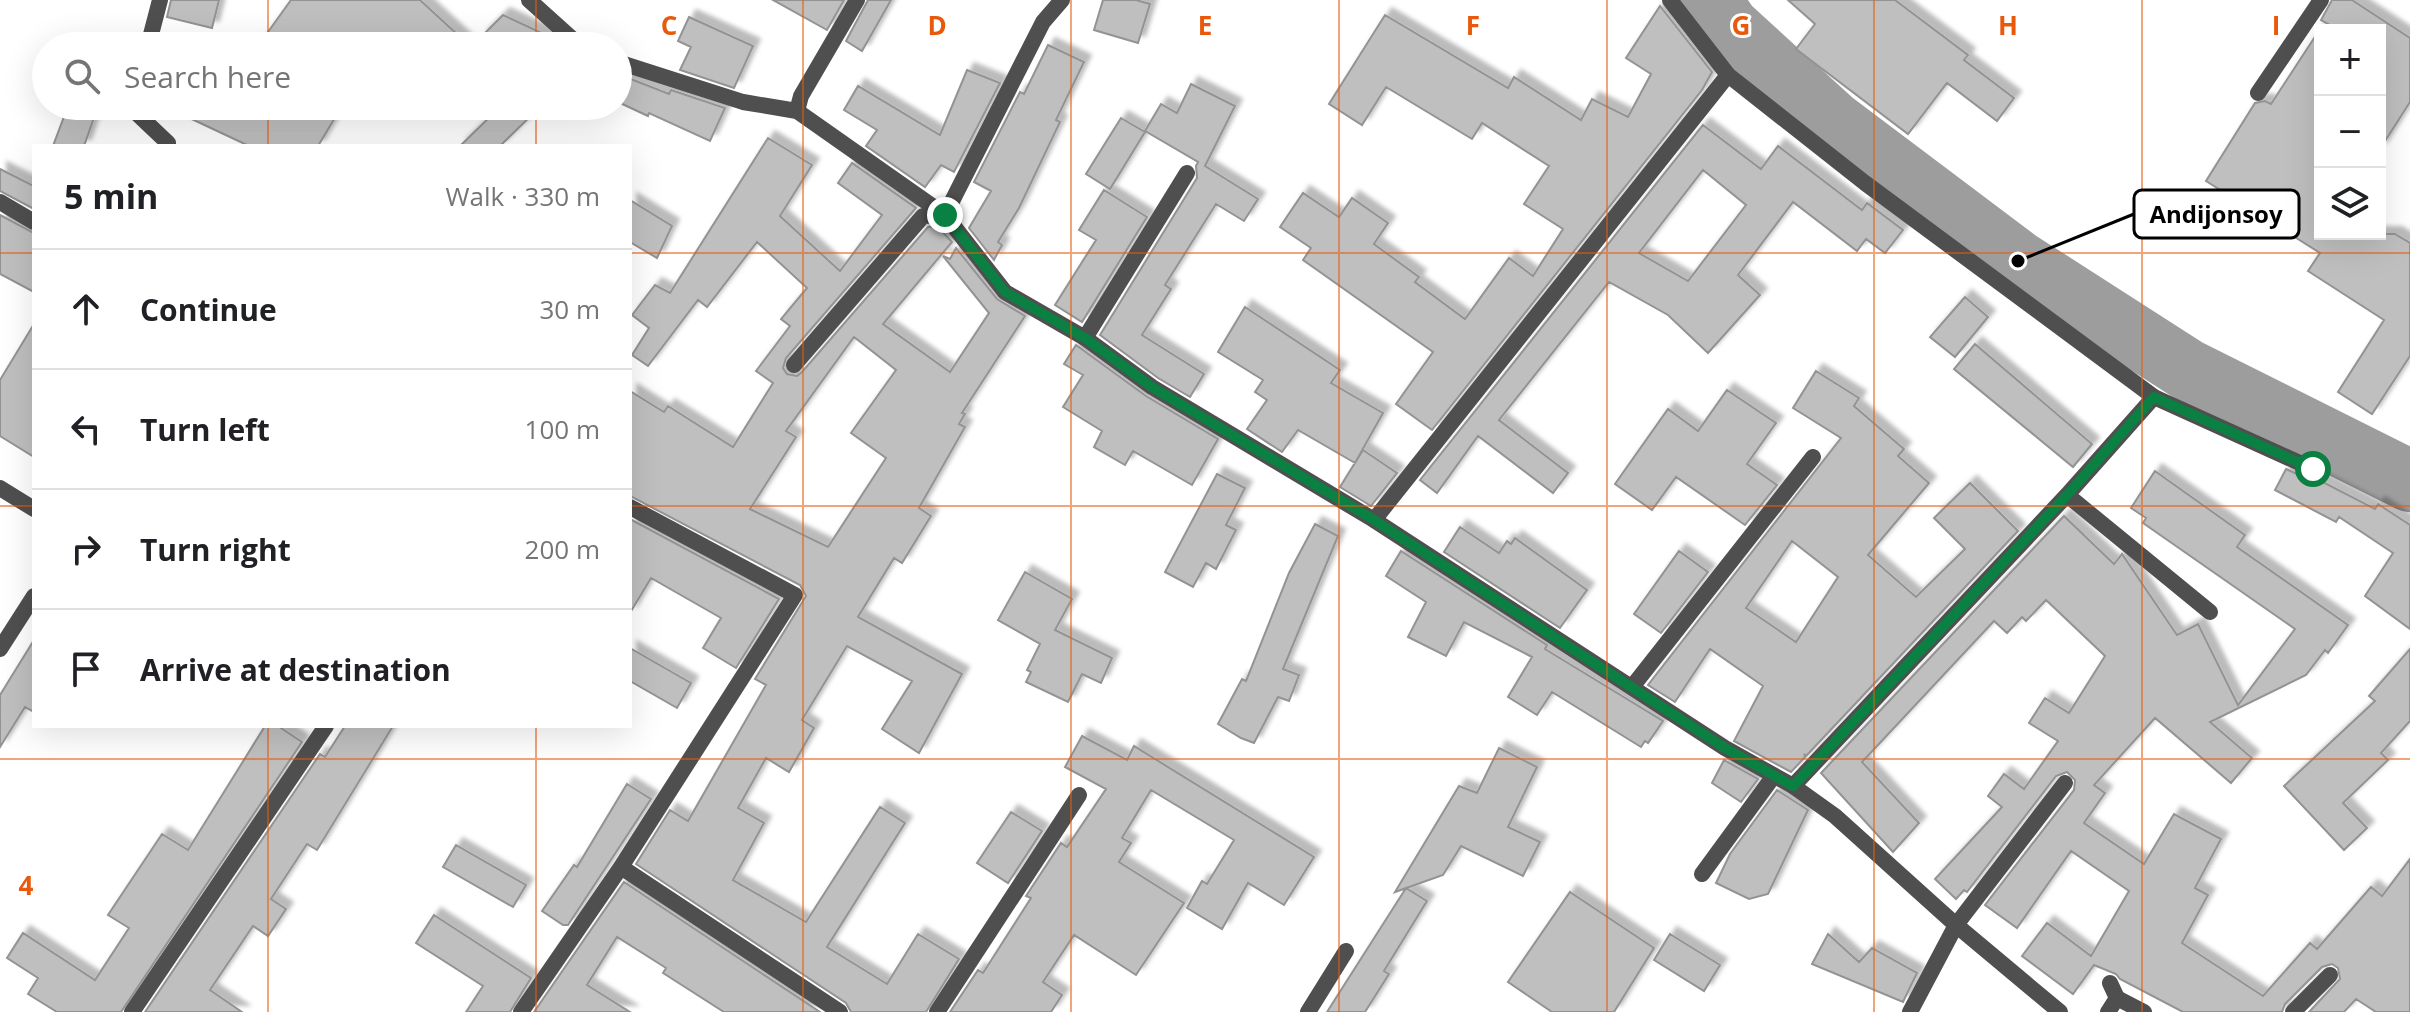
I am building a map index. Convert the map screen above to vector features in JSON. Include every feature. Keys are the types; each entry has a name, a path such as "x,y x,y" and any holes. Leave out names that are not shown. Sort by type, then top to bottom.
{"street":[{"path":"152,32 160,0"},
{"path":"529,0 564,32"},
{"path":"797,111 801,96 857,0"},
{"path":"945,215 1043,22 1062,0"},
{"path":"1670,0 1728,75 1865,183 2154,397 2313,469"},
{"path":"2258,93 2321,0"},
{"path":"632,66 743,102 797,111 945,215 1005,292 1085,338 1152,387 1374,520 1773,777 1793,786 1835,816 1956,925 2060,1012"},
{"path":"1374,520 1728,75"},
{"path":"144,120 168,144"},
{"path":"1085,338 1187,173"},
{"path":"0,202 32,221"},
{"path":"794,365 923,216 945,215"},
{"path":"1793,786 2067,495 2154,397"},
{"path":"1632,687 1813,457"},
{"path":"0,488 32,508"},
{"path":"2067,495 2210,612"},
{"path":"521,1012 621,867 795,595 632,508"},
{"path":"0,649 32,599"},
{"path":"132,1012 325,728"},
{"path":"1702,874 1773,777"},
{"path":"1910,1012 1956,925 2065,783"},
{"path":"937,1012 1079,795"},
{"path":"621,867 840,1012"},
{"path":"1308,1012 1346,951"},
{"path":"2293,1012 2330,975"},
{"path":"2112,998 2144,1012"}],"building":[{"path":"171,0 219,0 212,28 167,17"},
{"path":"291,0 420,0 455,32 268,32"},
{"path":"773,0 844,0 827,30"},
{"path":"868,0 891,0 862,51 846,41"},
{"path":"1103,0 1136,0 1150,4 1138,43 1094,30"},
{"path":"1788,0 1895,0 1968,55 1964,60 2014,98 1997,121 1947,83 1908,134 1796,49 1815,24"},
{"path":"2332,0 2352,0 2410,38 2410,102 2386,140 2386,24 2328,24 2321,20"},
{"path":"1660,6 1712,72 1702,90 1432,430 1396,404 1433,352 1303,260 1311,248 1280,227 1303,193 1339,217 1352,198 1388,223 1374,244 1419,277 1415,282 1465,319 1509,258 1533,276 1563,229 1524,204 1549,166 1482,123 1472,139 1386,87 1362,125 1329,104 1385,15 1508,88 1514,77 1581,120 1592,99 1628,117 1651,74 1626,58"},
{"path":"503,15 540,32 486,32"},
{"path":"689,17 753,46 734,88 680,70 691,47 678,41"},
{"path":"2314,38 2314,240 2386,240 2386,234 2395,234 2410,243 2410,356 2372,414 2338,392 2384,320 2308,271 2320,253 2206,181 2255,103 2265,101 2271,104"},
{"path":"1048,45 1084,62 1056,120 1060,122 1019,208 998,242 1002,245 994,260 969,228 991,191 974,182"},
{"path":"967,70 1000,83 954,172 941,165 925,187 866,146 877,130 844,110 858,86 940,135"},
{"path":"632,79 669,94 671,90 725,108 710,141 649,113 648,116 632,109"},
{"path":"1191,84 1235,106 1205,166 1258,199 1244,221 1216,204 1165,285 1171,289 1142,335 1204,374 1190,397 1158,378 1100,335 1197,178 1198,162 1145,131 1161,104 1177,113"},
{"path":"1121,118 1145,132 1110,189 1086,174"},
{"path":"63,120 93,120 85,144 54,144"},
{"path":"194,120 334,120 319,144 245,144"},
{"path":"487,120 527,120 502,144 462,144"},
{"path":"1703,125 1761,169 1778,146 1862,210 1867,203 1903,230 1885,253 1866,239 1857,251 1793,202 1738,275 1760,295 1708,353 1668,315 1609,282 1499,420 1568,473 1553,493 1478,436 1437,493 1420,480","holes":["1703,170 1746,205 1688,281 1639,253"]},
{"path":"768,138 812,165 780,216 840,271 882,215 838,183 852,163 916,208 786,358 783,368 787,374 797,376 802,372 928,227 937,226 952,242 883,324 950,372 989,313 943,256 950,259 956,248 997,299 1025,316 962,413 965,414 959,424 965,427 919,508 931,516 902,563 894,558 858,617 962,674 919,753 882,729 912,681 847,646 802,720 814,728 789,772 766,758 738,808 764,823 733,880 806,922 880,807 905,823 827,947 887,984 918,934 959,959 926,1012 851,1012 846,1003 636,864 670,810 688,821 766,685 755,679 806,596 800,585 632,497 632,392 664,412 668,406 733,447 773,383 756,371 790,326 781,319 807,288 757,242 707,307 698,300 648,366 632,355 649,328 632,315 655,285 670,293","holes":["854,337 896,370 851,433 886,458 828,547 750,509 796,437 786,431"]},
{"path":"0,169 32,185 32,208 0,191"},
{"path":"1104,190 1147,217 1082,322 1055,305 1096,240 1079,230"},
{"path":"632,201 672,226 657,258 632,243"},
{"path":"0,215 32,232 32,291 0,274"},
{"path":"1965,297 1988,317 1955,357 1930,337"},
{"path":"1245,307 1340,370 1331,383 1383,413 1355,463 1298,430 1282,452 1247,429 1267,400 1255,392 1263,380 1218,352"},
{"path":"32,327 32,456 0,436 0,380"},
{"path":"1975,344 2092,444 2073,467 1954,369"},
{"path":"1076,345 1146,396 1218,439 1192,485 1133,451 1125,465 1094,447 1102,431 1063,407 1083,375 1064,364"},
{"path":"1816,371 1859,398 1854,406 1904,449 1898,456 1929,483 1868,555 1916,597 1965,549 1934,518 1970,483 2018,531 1806,756 1804,754 1805,757 1791,772 1734,741 1763,686 1710,649 1675,702 1648,685 1841,438 1793,408","holes":["1792,541 1838,577 1796,642 1746,608"]},
{"path":"1727,390 1776,423 1747,464 1777,485 1745,525 1676,477 1652,510 1615,484 1668,409 1698,431"},
{"path":"1363,450 1397,473 1371,506 1340,487"},
{"path":"2286,469 2308,479 2317,479 2375,509 2378,504 2410,525 2410,629 2365,596 2393,553 2339,517 2336,522 2275,490"},
{"path":"2155,471 2245,535 2237,547 2348,625 2328,653 2325,650 2306,675 2210,722 2252,758 2231,783 2155,718 2094,785 2105,793 2084,823 2144,864 2174,814 2221,839 2195,888 2208,895 2182,943 2263,996 2310,943 2317,949 2371,887 2382,896 2410,859 2410,1012 2376,1012 2356,999 2344,1012 2309,1012 2340,979 2338,968 2332,964 2322,967 2285,1004 2282,1012 2183,1012 2094,965 2073,994 2022,956 2047,923 2091,956 2129,891 2071,851 2017,928 1985,905 2074,790 2075,780 2067,772 2056,776 1967,892 1964,890 1956,899 1935,879 2002,807 1988,796 2004,774 2024,789 2058,741 2029,723 2045,698 2069,713 2105,656 2046,600 2026,621 2022,617 2007,633 1994,621 1862,762 1919,823 1893,852 1821,773 2064,516 2114,564 2122,554 2177,635 2198,624 2238,705 2295,629 2143,523 2146,518 2131,508"},
{"path":"1217,474 1245,488 1226,525 1236,530 1216,569 1206,563 1193,587 1165,572"},
{"path":"632,520 779,599 736,668 703,648 721,618 651,578 632,610"},
{"path":"1315,524 1338,536 1283,669 1299,675 1289,701 1278,697 1254,743 1218,724 1242,679 1246,681 1289,573"},
{"path":"1460,527 1499,553 1507,541 1511,544 1515,538 1587,590 1560,628 1444,552"},
{"path":"1401,551 1547,645 1545,649 1663,721 1648,743 1645,741 1641,747 1552,692 1537,715 1508,697 1532,657 1464,622 1446,656 1408,637 1426,602 1386,576"},
{"path":"1679,551 1708,572 1661,633 1634,614"},
{"path":"1025,572 1072,599 1055,630 1112,658 1101,683 1082,674 1068,702 1026,682 1031,672 1027,670 1040,644 998,620"},
{"path":"32,643 32,711 25,707 0,747 0,695"},
{"path":"632,649 691,683 677,708 632,682"},
{"path":"2410,649 2410,721 2381,753 2388,760 2343,803 2367,828 2344,850 2284,786 2375,701 2369,696"},
{"path":"264,728 281,728 302,742 121,1012 57,1012 28,994 38,978 7,958 23,933 95,980 129,928 108,915 162,834 188,850"},
{"path":"344,728 392,728 317,850 307,844 271,899 286,909 268,936 253,926 210,990 242,1012 145,1012 320,754 325,757"},
{"path":"1082,736 1127,760 1134,746 1314,857 1284,905 1248,883 1222,929 1187,908 1202,881 1207,884 1234,840 1151,790 1122,838 1131,843 1119,862 1184,903 1136,975 1074,935 1043,982 1062,995 1051,1012 950,1012 978,970 983,973 1031,898 1026,896 1061,843 1067,847 1106,789 1065,767"},
{"path":"1499,748 1537,767 1508,827 1540,842 1523,876 1461,846 1443,875 1395,892 1459,786 1477,793"},
{"path":"1724,760 1758,779 1741,802 1712,783"},
{"path":"627,784 651,799 568,925 563,925 542,911 574,865 577,867"},
{"path":"1777,790 1808,810 1768,894 1749,899 1716,883 1730,854"},
{"path":"1011,812 1042,831 1008,883 977,863"},
{"path":"456,845 526,885 513,907 443,867"},
{"path":"624,882 820,1012 724,1012 663,973 666,968 617,937 587,985 630,1012 534,1012"},
{"path":"1406,888 1427,901 1384,971 1389,974 1365,1012 1327,1012"},
{"path":"1570,892 1654,948 1614,1012 1552,1012 1508,982"},
{"path":"434,915 531,978 510,1012 466,1012 483,986 416,943"},
{"path":"1670,934 1720,965 1704,991 1654,960"},
{"path":"1828,934 1859,962 1872,948 1917,973 1903,1002 1812,964"}],"waterway":[{"path":"1710,0 1729,27 1832,121 2018,261 2188,370 2410,481"}],"place":[{"name":"Andijonsoy","path":"2018,261"}],"route":[{"path":"945,215 1005,292 1085,338 1152,387 1374,520 1725,748 1793,786 2067,495 2154,397 2313,469"}]}
